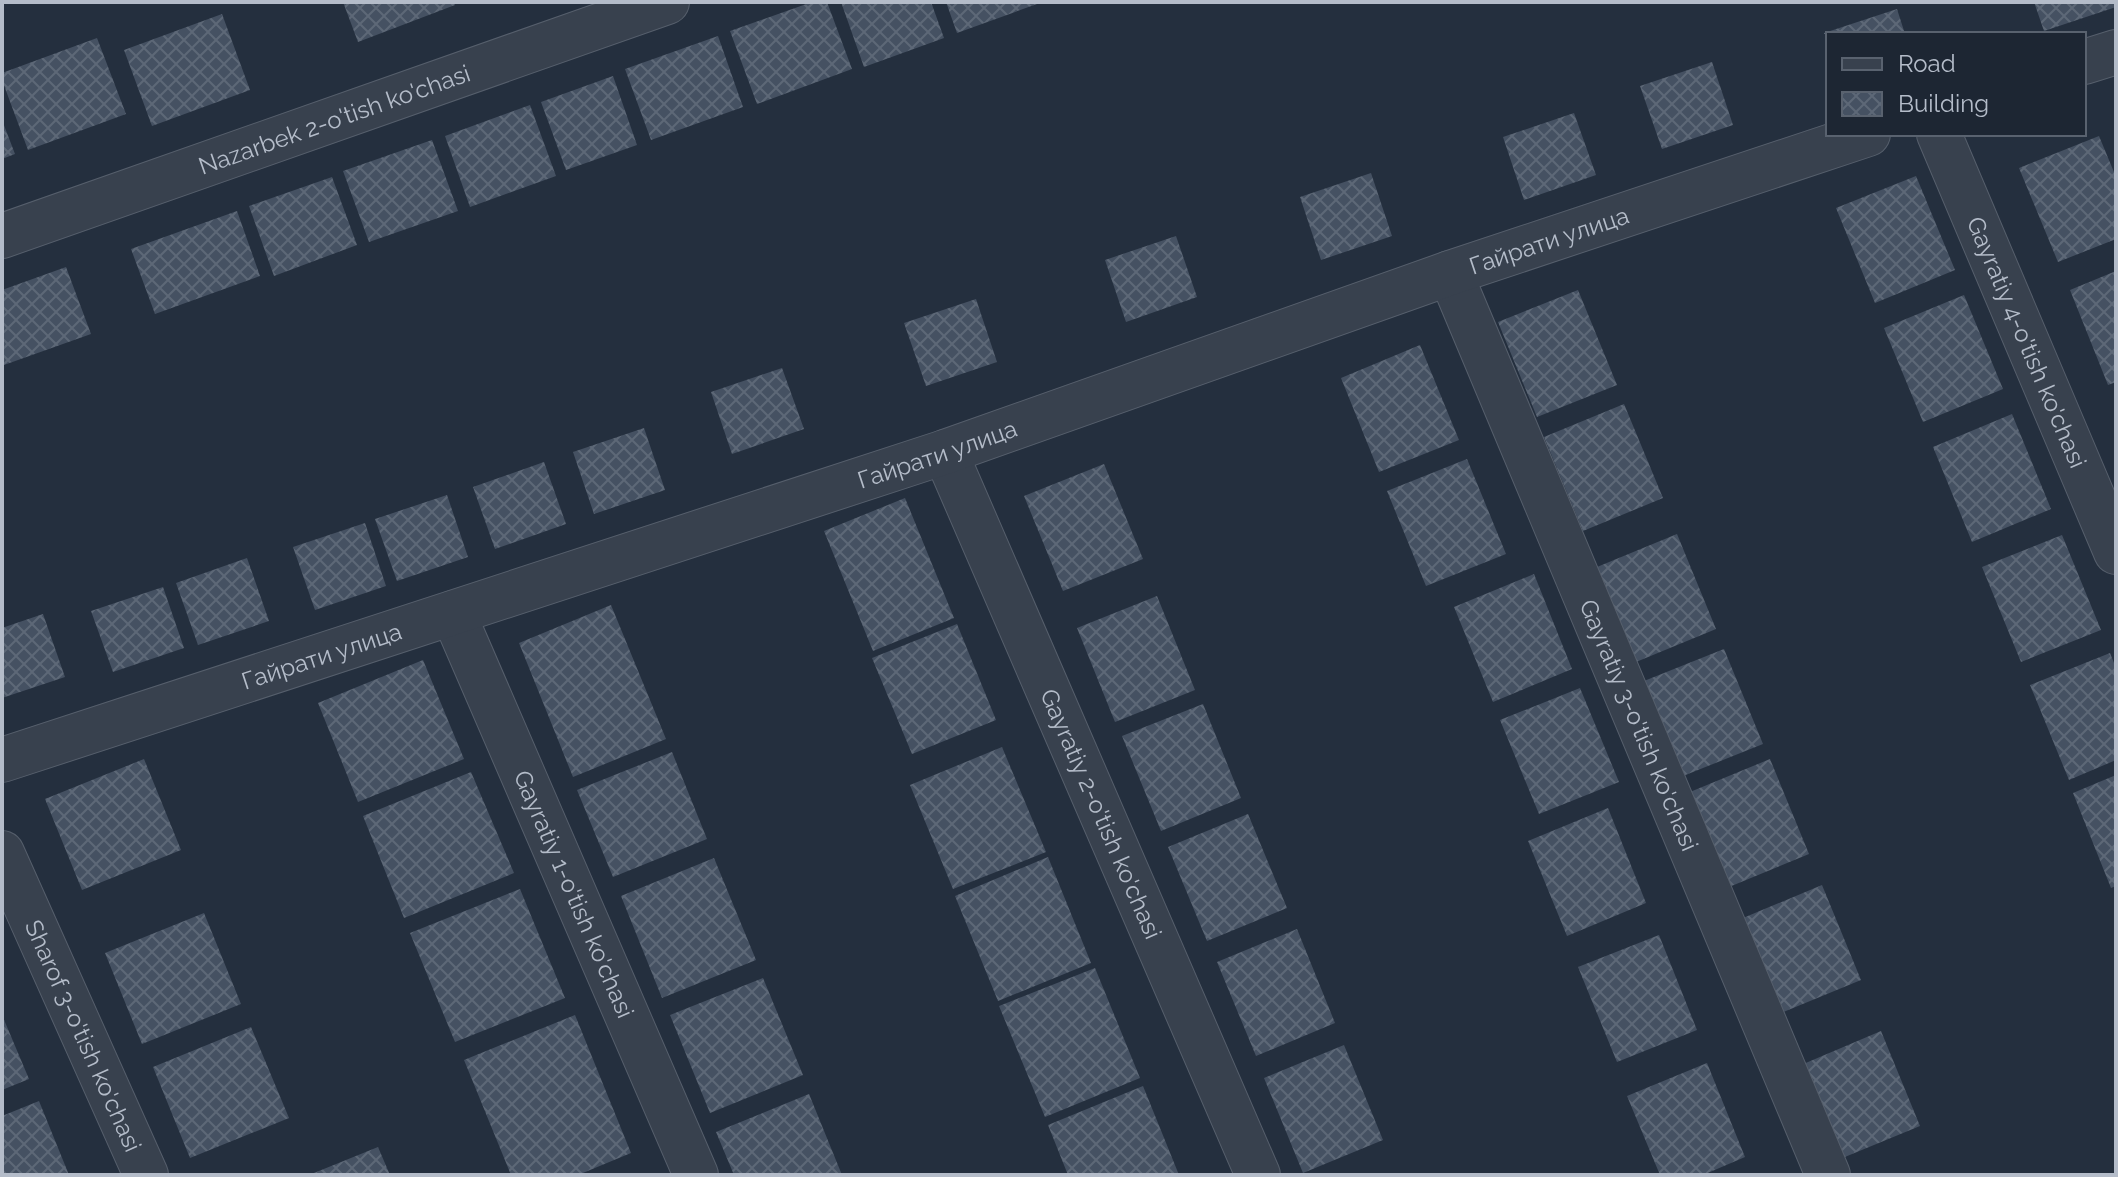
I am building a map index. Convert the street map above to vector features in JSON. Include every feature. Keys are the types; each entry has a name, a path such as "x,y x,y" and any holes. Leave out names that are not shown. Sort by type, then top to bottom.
{"street":[{"name":"Nazarbek 2-o'tish ko'chasi","path":"2,236 667,2"},
{"path":"2086,61 2116,52"},
{"name":"Гайрати улица","path":"2,760 945,452 1450,273 1862,136"},
{"name":"Gayratiy 4-o'tish ko'chasi","path":"1940,136 2116,552"},
{"name":"Gayratiy 3-o'tish ko'chasi","path":"1450,273 1828,1175"},
{"name":"Gayratiy 2-o'tish ko'chasi","path":"945,452 1258,1175"},
{"name":"Gayratiy 1-o'tish ko'chasi","path":"453,613 696,1175"},
{"name":"Sharof 3-o'tish ko'chasi","path":"2,853 146,1175"}],"building":[{"path":"343,2 454,2 455,5 358,42"},
{"path":"812,2 827,2 852,69 757,104 730,31"},
{"path":"841,2 931,2 944,38 864,67"},
{"path":"946,2 1036,2 1037,4 957,33"},
{"path":"2034,2 2114,2 2116,7 2044,31"},
{"path":"1897,9 1904,32 1827,32"},
{"path":"222,14 250,90 152,126 124,50"},
{"path":"718,36 743,107 651,140 625,69"},
{"path":"97,38 126,114 28,150 2,73"},
{"path":"1712,62 1733,125 1662,149 1640,86"},
{"path":"613,76 637,145 566,170 541,102"},
{"path":"530,105 556,176 470,207 445,136"},
{"path":"1574,113 1596,175 1524,200 1503,137"},
{"path":"2,120 15,154 2,159"},
{"path":"2099,136 2116,177 2116,239 2058,262 2019,168"},
{"path":"432,140 458,211 369,242 343,171"},
{"path":"1371,173 1392,236 1321,260 1300,197"},
{"path":"1916,176 1955,270 1875,303 1836,208"},
{"path":"332,177 357,245 274,276 249,206"},
{"path":"237,211 260,276 155,314 131,249"},
{"path":"1176,236 1197,297 1126,322 1105,260"},
{"path":"66,267 91,334 4,365 2,290"},
{"path":"2116,271 2116,382 2108,385 2070,290"},
{"path":"1578,290 1617,385 1537,417 1498,322"},
{"path":"1964,295 2003,389 1923,422 1884,328"},
{"path":"976,299 997,362 926,386 904,323"},
{"path":"1420,345 1459,440 1379,472 1341,378"},
{"path":"782,368 804,429 732,454 711,392"},
{"path":"1624,404 1663,498 1583,531 1544,437"},
{"path":"2012,414 2051,509 1972,542 1933,447"},
{"path":"644,428 665,490 594,514 573,452"},
{"path":"1467,459 1506,554 1426,586 1387,491"},
{"path":"544,462 566,524 495,549 473,487"},
{"path":"1104,464 1143,559 1063,591 1024,496"},
{"path":"447,495 468,557 397,581 375,519"},
{"path":"905,498 954,618 873,651 824,531"},
{"path":"365,523 386,586 315,610 293,547"},
{"path":"1677,534 1716,629 1636,662 1597,567"},
{"path":"2062,535 2101,630 2021,662 1982,567"},
{"path":"247,558 269,621 198,645 176,583"},
{"path":"1534,574 1572,669 1493,702 1454,607"},
{"path":"163,587 184,648 113,672 91,611"},
{"path":"1157,596 1195,690 1115,722 1077,628"},
{"path":"611,605 666,739 573,777 519,643"},
{"path":"43,614 65,677 2,698 2,628"},
{"path":"957,624 996,720 912,754 872,658"},
{"path":"1724,649 1763,744 1683,776 1644,681"},
{"path":"2110,653 2116,668 2116,760 2069,780 2030,685"},
{"path":"423,660 464,759 358,802 318,703"},
{"path":"1580,688 1619,782 1539,814 1500,720"},
{"path":"1203,704 1241,798 1161,831 1122,736"},
{"path":"1002,747 1046,852 953,889 910,785"},
{"path":"672,752 707,839 613,877 577,790"},
{"path":"144,759 181,850 82,890 45,799"},
{"path":"1770,759 1809,854 1729,887 1690,792"},
{"path":"471,772 514,873 404,918 363,816"},
{"path":"2116,775 2116,886 2111,888 2073,793"},
{"path":"1608,808 1646,903 1567,936 1528,841"},
{"path":"1248,814 1287,908 1207,941 1168,847"},
{"path":"1048,857 1091,963 998,1001 955,896"},
{"path":"714,858 756,960 662,998 621,896"},
{"path":"1822,885 1861,980 1781,1013 1743,918"},
{"path":"520,889 565,998 455,1042 410,933"},
{"path":"204,913 241,1004 142,1044 105,953"},
{"path":"1297,929 1335,1023 1256,1056 1217,962"},
{"path":"1659,935 1697,1030 1617,1062 1578,967"},
{"path":"1095,968 1140,1078 1045,1117 999,1006"},
{"path":"763,978 803,1075 710,1113 670,1015"},
{"path":"2,1015 29,1079 2,1090"},
{"path":"575,1015 631,1153 578,1175 511,1175 464,1060"},
{"path":"251,1027 289,1118 190,1158 153,1067"},
{"path":"1881,1031 1920,1126 1840,1159 1801,1065"},
{"path":"1344,1045 1383,1140 1303,1173 1264,1078"},
{"path":"1707,1063 1745,1157 1703,1175 1660,1175 1627,1096"},
{"path":"1143,1086 1179,1175 1068,1175 1048,1125"},
{"path":"809,1094 842,1175 734,1175 716,1132"},
{"path":"39,1101 69,1175 2,1175 2,1116"},
{"path":"378,1147 390,1175 309,1175"}]}
